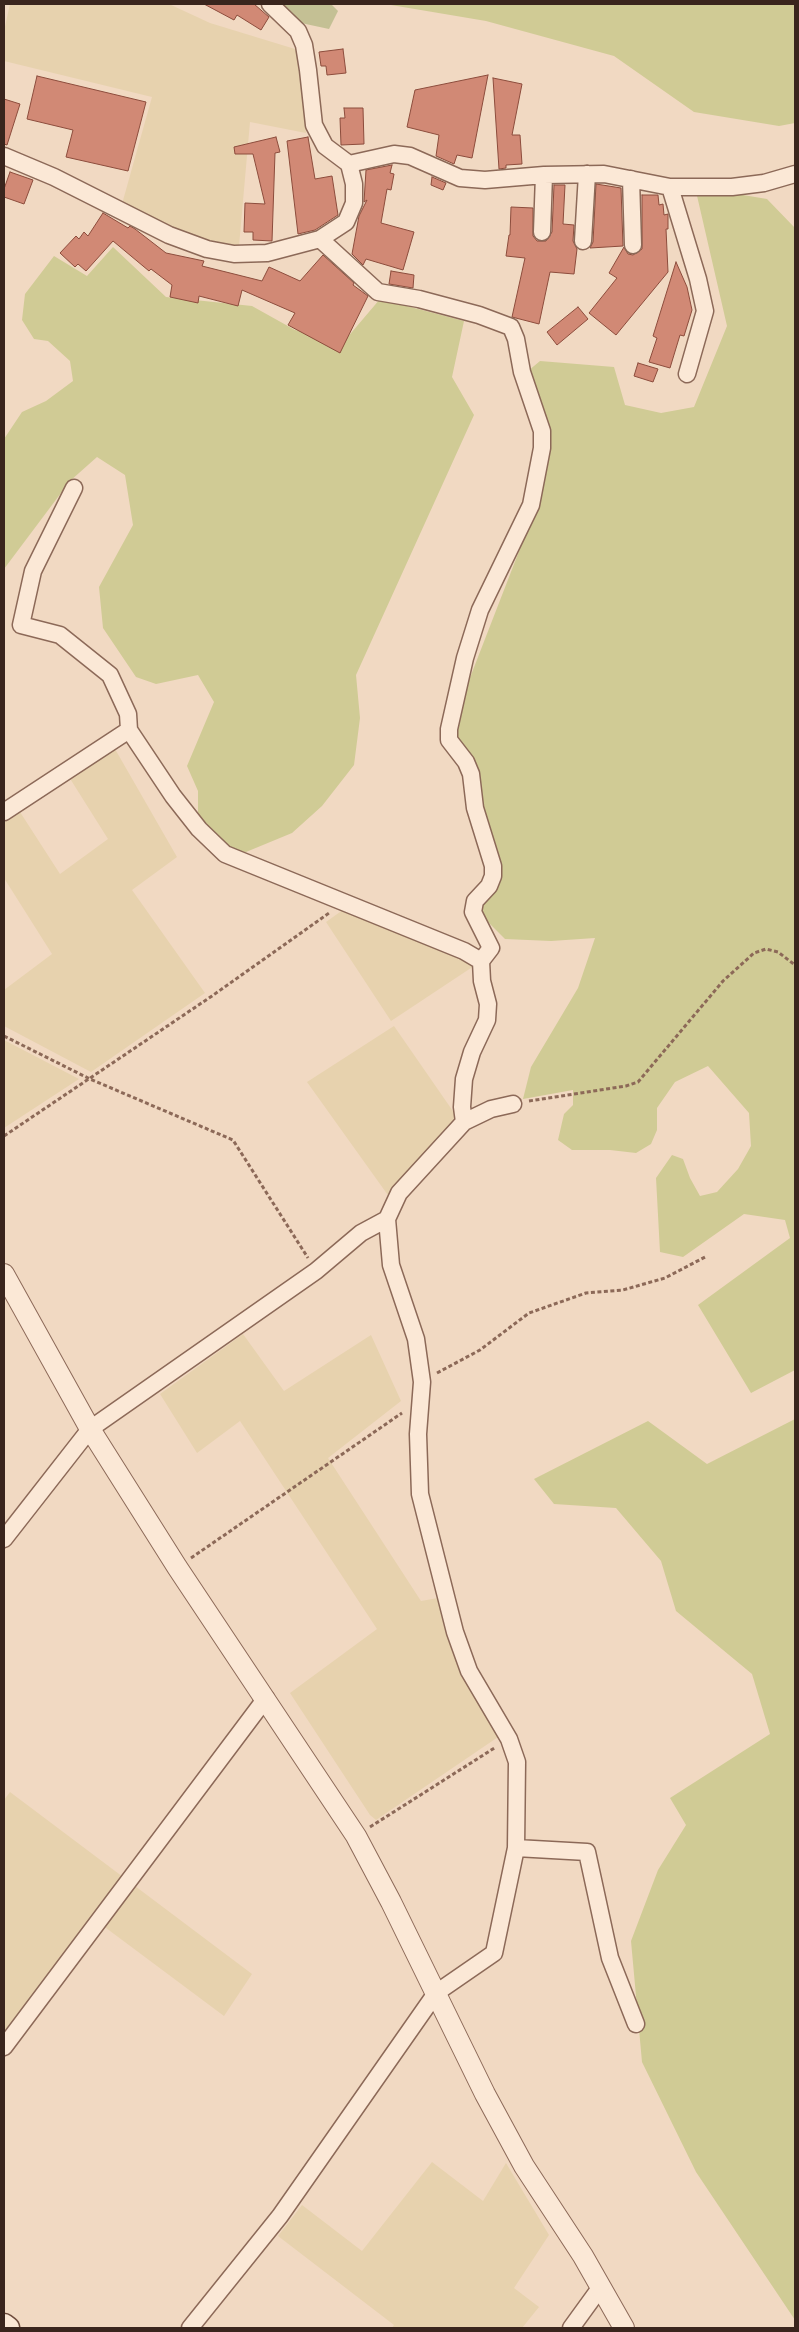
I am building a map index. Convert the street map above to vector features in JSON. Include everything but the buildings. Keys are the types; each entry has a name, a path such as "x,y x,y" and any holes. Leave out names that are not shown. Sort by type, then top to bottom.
{"main road":[{"path":"4,2325 8,2328"}],"street":[{"path":"4,156 54,177 169,235 207,248 234,254 267,253 320,239 346,222 354,203 354,184 348,164 325,146 314,125 304,45 298,31 270,4"},
{"path":"348,164 394,154 410,156 460,178 485,180 544,175 604,174 670,187 732,187 764,183 795,174"},
{"path":"583,240 587,174"},
{"path":"542,232 544,175"},
{"path":"630,179 634,245"},
{"path":"670,187 698,279 705,311 687,374"},
{"path":"320,239 378,292 419,299 479,315 510,327 516,339 522,372 542,431 542,448 531,505 480,610 465,658 449,729 449,740 466,762 471,774 475,808 493,866 494,876 489,886 475,901 473,912 491,948 481,961 482,981 488,1004 487,1020 472,1052 464,1079 462,1107 464,1122"},
{"path":"74,488 33,572 21,625 60,635 110,675 128,714 129,730 173,796 200,829 225,854 464,952 481,961"},
{"path":"4,812 129,730"},
{"path":"190,2328 280,2216 436,1993 494,1953 516,1848 518,1762 509,1739 469,1671 455,1632 420,1494 418,1434 422,1382 416,1339 391,1266 387,1219 399,1193 464,1122 491,1109 513,1104"},
{"path":"4,1539 90,1429 316,1271 360,1233 387,1219"},
{"path":"4,1274 90,1429 176,1567 266,1698 356,1836 485,2094 516,2150 578,2249 624,2328"},
{"path":"4,2047 266,1698"},
{"path":"516,1848 587,1852 610,1958 636,2024"},
{"path":"571,2328 600,2288"}],"path":[{"path":"4,1136 90,1079 343,904"},
{"path":"513,1104 638,1082 722,981 754,953 766,948 778,952 795,965"},
{"path":"4,1036 90,1079 233,1140 316,1271"},
{"path":"422,1382 480,1350 529,1313 586,1293 623,1290 665,1278 707,1256"},
{"path":"176,1567 421,1400"},
{"path":"356,1836 509,1739"}],"shaded area":[{"path":"10,4 169,4 210,23 295,49 302,66 306,133 250,122 239,246 221,246 183,234 122,204 152,97 4,61 4,31"},
{"path":"280,4 331,4 338,11 329,29 301,23"},
{"path":"385,4 795,4 795,123 779,126 694,112 614,56 486,21"},
{"path":"695,187 767,199 795,228 795,1370 751,1393 698,1305 790,1238 785,1220 744,1214 683,1257 660,1252 656,1178 672,1155 683,1159 690,1178 700,1196 717,1192 738,1169 751,1146 749,1113 708,1066 675,1082 657,1108 657,1130 651,1144 636,1153 610,1150 572,1150 558,1140 564,1114 573,1105 573,1090 523,1099 531,1067 578,988 595,938 551,941 505,939 486,920 481,906 496,888 455,729 466,688 535,510 547,470 550,428 528,371 540,361 614,367 625,405 661,413 694,407 727,326"},
{"path":"113,247 166,297 252,306 295,330 346,339 380,299 464,321 452,377 474,415 356,675 360,718 354,765 322,806 292,833 246,852 227,851 207,830 198,813 198,791 187,766 214,702 198,675 156,684 136,677 103,628 99,587 133,525 125,475 97,457 70,481 4,569 4,439 22,412 46,401 73,381 70,361 48,341 34,339 22,320 25,294 54,256 87,276"},
{"path":"115,749 177,857 132,890 205,993 91,1072 4,1026 4,990 52,954 4,878 4,822 20,812 60,874 108,839 69,777"},
{"path":"347,907 477,964 391,1021 326,922"},
{"path":"394,1026 457,1117 397,1182 390,1198 307,1082"},
{"path":"4,1040 79,1079 4,1128"},
{"path":"243,1334 284,1391 371,1335 401,1401 328,1458 421,1601 438,1598 463,1666 504,1733 376,1820 370,1815 290,1693 377,1629 240,1421 197,1453 160,1394"},
{"path":"795,1419 795,2320 696,2172 642,2062 631,1941 658,1870 686,1825 670,1798 770,1734 752,1674 676,1611 661,1561 616,1508 554,1504 534,1479 648,1421 707,1464"},
{"path":"10,1792 252,1974 224,2016 98,1922 4,2044 4,1800"},
{"path":"432,2162 483,2201 506,2163 549,2235 514,2288 539,2307 522,2328 392,2328 394,2325 278,2236 302,2205 362,2251"}]}
